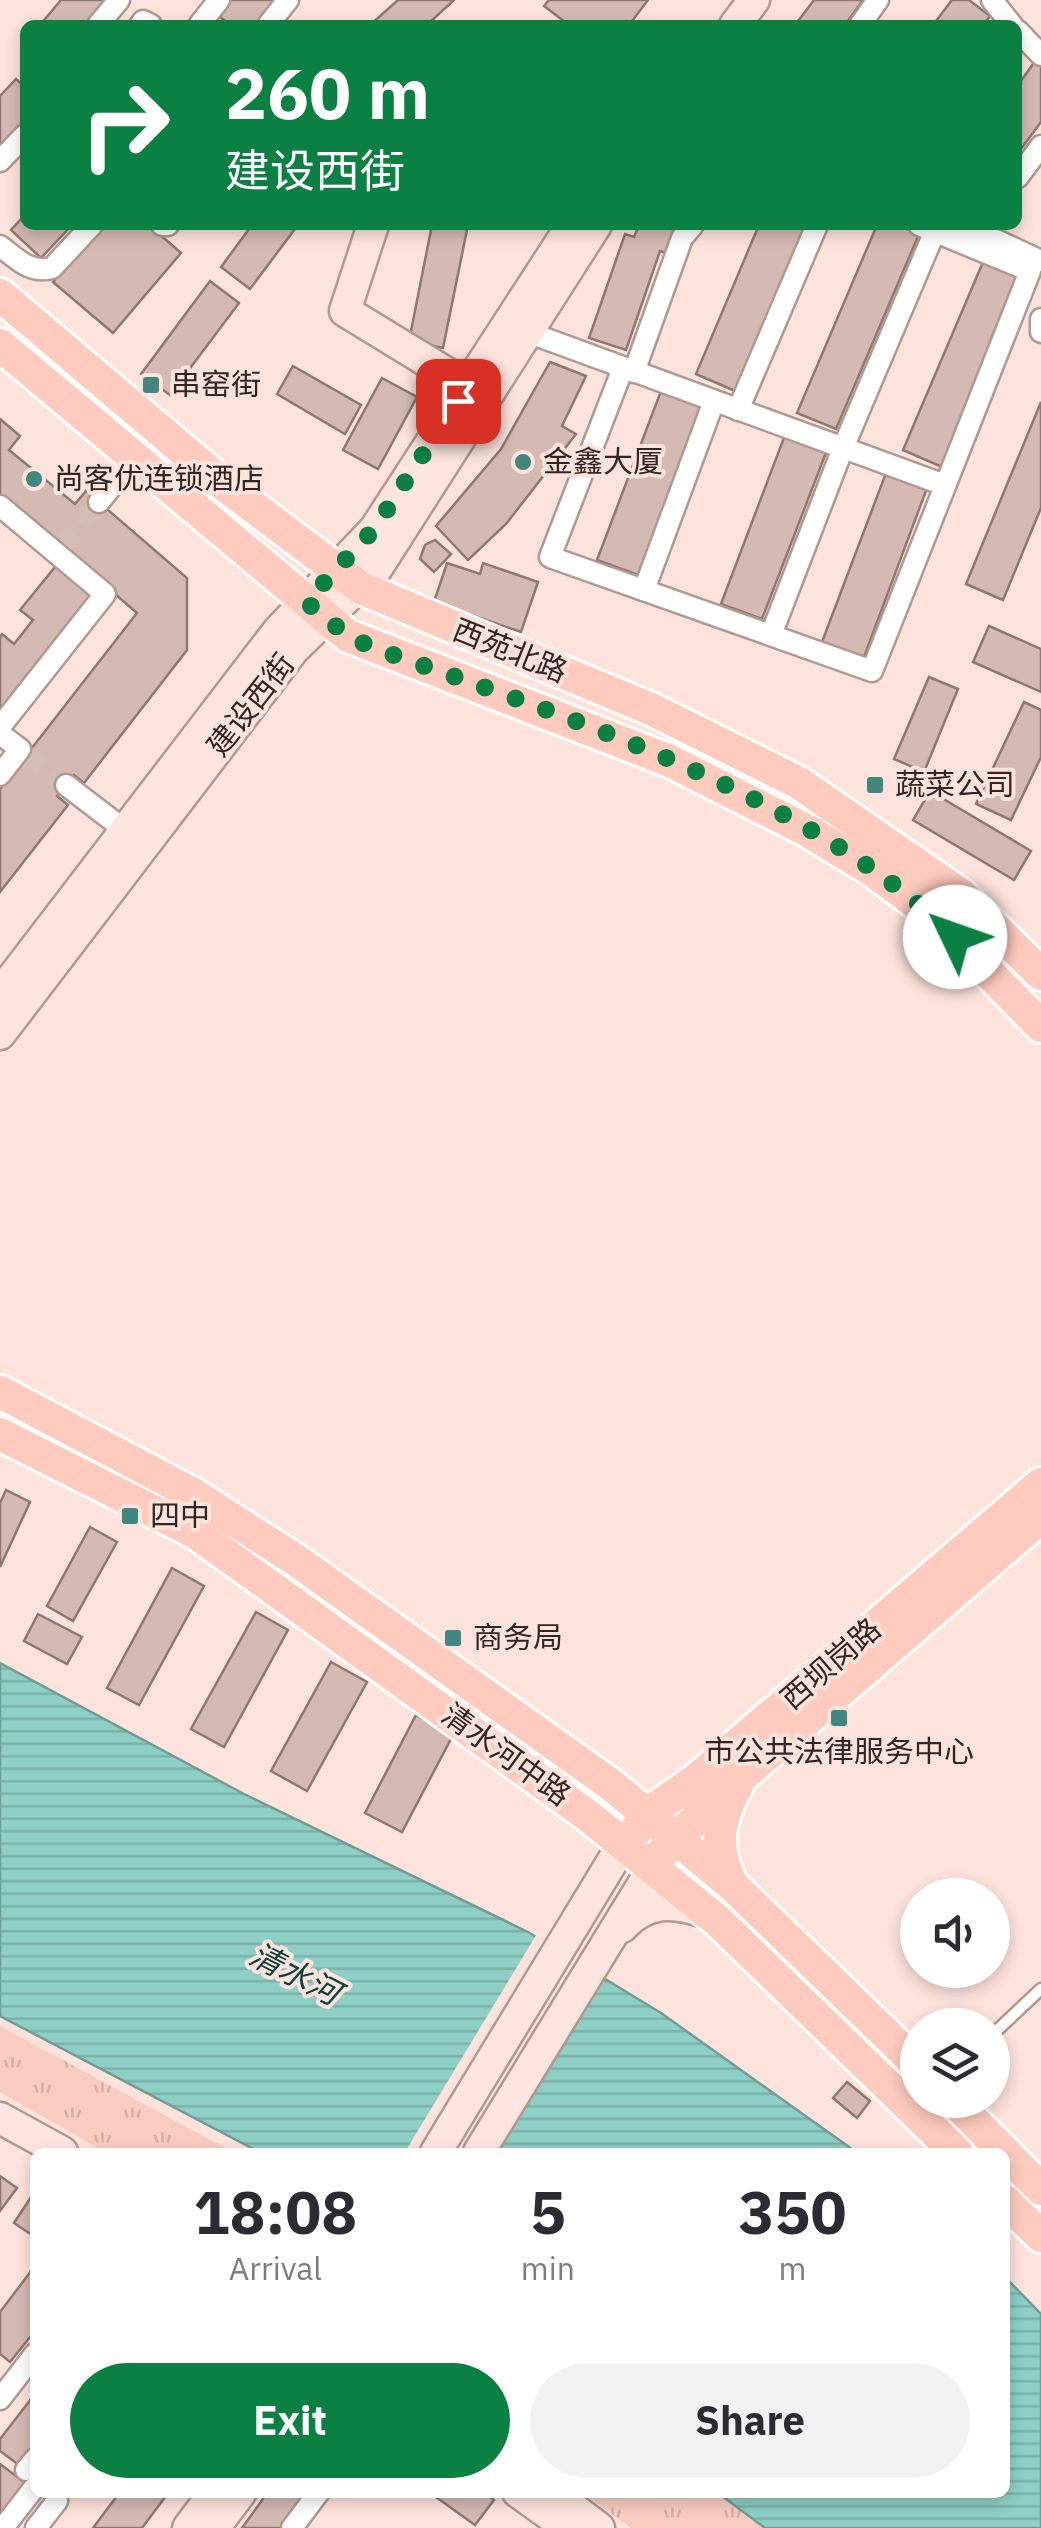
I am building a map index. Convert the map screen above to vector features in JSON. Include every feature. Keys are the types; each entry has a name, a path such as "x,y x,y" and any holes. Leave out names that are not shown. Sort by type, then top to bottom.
{"main road":[{"path":"739,20 754,0"},
{"path":"370,230 346,311 477,392"},
{"name":"建设西街","path":"518,328 569,230"},
{"name":"建设西街","path":"0,994 278,632 316,610 349,581 518,328 592,230"},
{"name":"西苑北路","path":"0,295 228,488 349,581 653,710 798,783 961,895 1041,974"},
{"name":"西苑北路","path":"0,346 316,610 374,648 670,760 808,831 872,870 932,915 1041,1026"},
{"name":"建设西街","path":"0,1034 294,649 316,610"},
{"name":"清水河中路","path":"0,1392 193,1494 297,1561 610,1784 650,1842 710,1914 952,2148"},
{"name":"清水河中路","path":"0,1434 196,1533 586,1814 732,1885 900,2047"},
{"name":"西坝岗路","path":"650,1842 696,1780 1041,1484"},
{"name":"西坝岗路","path":"650,1842 744,1775 1041,1517"},
{"path":"732,1885 722,1866 718,1834 744,1775"},
{"path":"610,1784 640,1796 665,1793 696,1780"},
{"path":"586,1814 603,1845 601,1880"},
{"path":"438,2148 601,1880 650,1842"},
{"path":"482,2148 604,1945 650,1842"},
{"path":"604,1945 634,1914 651,1906 672,1903 710,1914"},
{"path":"0,2118 55,2148"},
{"path":"971,2118 1000,2148"},
{"path":"0,2141 30,2157"},
{"path":"1010,2158 1041,2189"},
{"path":"1010,2206 1041,2236"},
{"path":"188,2528 210,2498"},
{"path":"214,2528 236,2498"},
{"path":"532,2502 568,2528"},
{"path":"532,2502 600,2528"}],"street":[{"path":"102,20 119,0"},
{"path":"204,20 219,0"},
{"path":"272,20 288,0"},
{"path":"992,0 1007,20"},
{"path":"0,161 20,140"},
{"path":"1022,172 1041,146"},
{"path":"34,269 71,230"},
{"path":"0,246 34,269 52,268 87,230"},
{"path":"689,230 682,238 550,557 872,671 942,484 1030,271 932,230"},
{"path":"738,410 815,230"},
{"path":"771,635 926,230"},
{"path":"981,230 1034,258 1041,237"},
{"path":"1041,319 1041,332"},
{"path":"518,328 942,484"},
{"path":"644,590 714,402"},
{"path":"98,502 134,459"},
{"path":"0,506 59,550 105,594 0,730 23,752 0,776"},
{"path":"66,785 126,831"},
{"path":"30,2342 19,2356 30,2358"},
{"path":"3,2389 30,2360"},
{"path":"3,2528 30,2476"},
{"path":"292,2528 314,2498"},
{"path":"36,2528 57,2501"}],"lane":[{"path":"1010,2018 1041,1988"}],"green space":[{"path":"0,2026 226,2148 98,2148 0,2092"},
{"path":"590,2498 725,2498 765,2528 631,2528"}],"water":[{"name":"清水河","path":"0,1663 244,1794 528,1932 661,2013 850,2148 251,2148 0,2016"},
{"path":"1010,2282 1041,2314 1041,2528 765,2528 725,2498 1010,2498"}],"pier":[{"path":"538,1932 606,1974 501,2148 407,2148"}],"building":[{"path":"61,0 112,0 95,20 44,20"},
{"path":"226,0 280,0 264,20 224,20 215,13"},
{"path":"398,0 454,0 432,20 376,20"},
{"path":"549,0 648,0 633,20 562,20 544,6"},
{"path":"814,0 863,0 849,20 799,20"},
{"path":"952,0 969,0 990,16 987,20 937,20"},
{"path":"1036,60 1041,63 1041,122 1022,148 1022,79"},
{"path":"16,79 20,83 20,134 0,156 0,96"},
{"path":"20,220 20,230 67,230 41,258 11,230"},
{"path":"98,230 155,230 181,253 113,333 53,282"},
{"path":"248,230 294,230 250,289 221,267"},
{"path":"431,230 467,230 443,348 409,341"},
{"path":"637,230 680,230 672,255 660,251 626,350 589,338 625,234 634,237"},
{"path":"757,230 804,230 735,391 696,374"},
{"path":"875,230 910,230 919,234 836,429 797,413"},
{"path":"986,255 1025,272 942,467 903,450"},
{"path":"210,281 239,303 170,395 141,374"},
{"name":"金鑫大厦","path":"550,362 586,376 562,426 576,434 506,524 468,560 436,526 501,449"},
{"path":"293,366 361,405 345,434 277,394"},
{"path":"382,378 417,397 378,469 343,450"},
{"path":"661,391 702,406 638,575 597,560"},
{"path":"1041,402 1041,508 1003,600 966,584"},
{"path":"0,419 20,436 9,450 75,504 86,491 187,578 187,650 84,783 74,775 57,796 68,805 0,892 0,789 137,613 0,495"},
{"path":"785,435 827,450 762,619 721,604"},
{"path":"886,473 927,488 864,657 822,642"},
{"path":"435,540 451,554 434,572 420,559 425,545"},
{"path":"59,562 95,591 0,710 0,637 2,634 14,644 33,620 20,610"},
{"path":"447,563 480,574 483,563 538,582 521,632 434,602"},
{"path":"989,626 1041,649 1041,692 973,662"},
{"path":"929,677 958,689 924,772 894,759"},
{"path":"1024,702 1041,710 1041,757 1011,820 976,804"},
{"path":"930,791 1031,851 1014,880 913,820"},
{"path":"6,1490 30,1502 0,1567 0,1503"},
{"path":"90,1527 117,1542 73,1621 47,1606"},
{"path":"172,1568 204,1586 139,1705 107,1688"},
{"path":"256,1612 288,1630 224,1747 191,1729"},
{"path":"38,1614 82,1637 67,1664 24,1641"},
{"path":"331,1662 367,1682 307,1791 271,1771"},
{"path":"416,1715 453,1735 402,1832 365,1813"},
{"path":"847,2082 870,2101 857,2118 833,2098"},
{"path":"0,2176 17,2188 0,2211"},
{"path":"30,2199 30,2234 14,2223"},
{"path":"30,2273 30,2337 10,2362 0,2354 0,2312"},
{"path":"30,2400 30,2459 23,2468 0,2451 0,2439"},
{"path":"0,2464 28,2485 0,2522"},
{"path":"116,2498 164,2498 142,2528 93,2528"},
{"path":"264,2498 309,2498 287,2528 242,2528"},
{"path":"437,2498 492,2498 494,2500 475,2525"}],"tunnel":[{"path":"61,547 99,502"},
{"path":"27,755 66,785"}],"place":[{"name":"串窑街","path":"151,385"},
{"name":"金鑫大厦","path":"523,462"},
{"name":"尚客优连锁酒店","path":"34,479"},
{"name":"蔬菜公司","path":"875,785"},
{"name":"四中","path":"130,1516"},
{"name":"商务局","path":"453,1638"},
{"name":"市公共法律服务中心","path":"839,1718"}],"route":[{"path":"458,401 375,528 338,573 306,602 348,636 374,648 670,760 743,795 872,870 955,937"}]}
